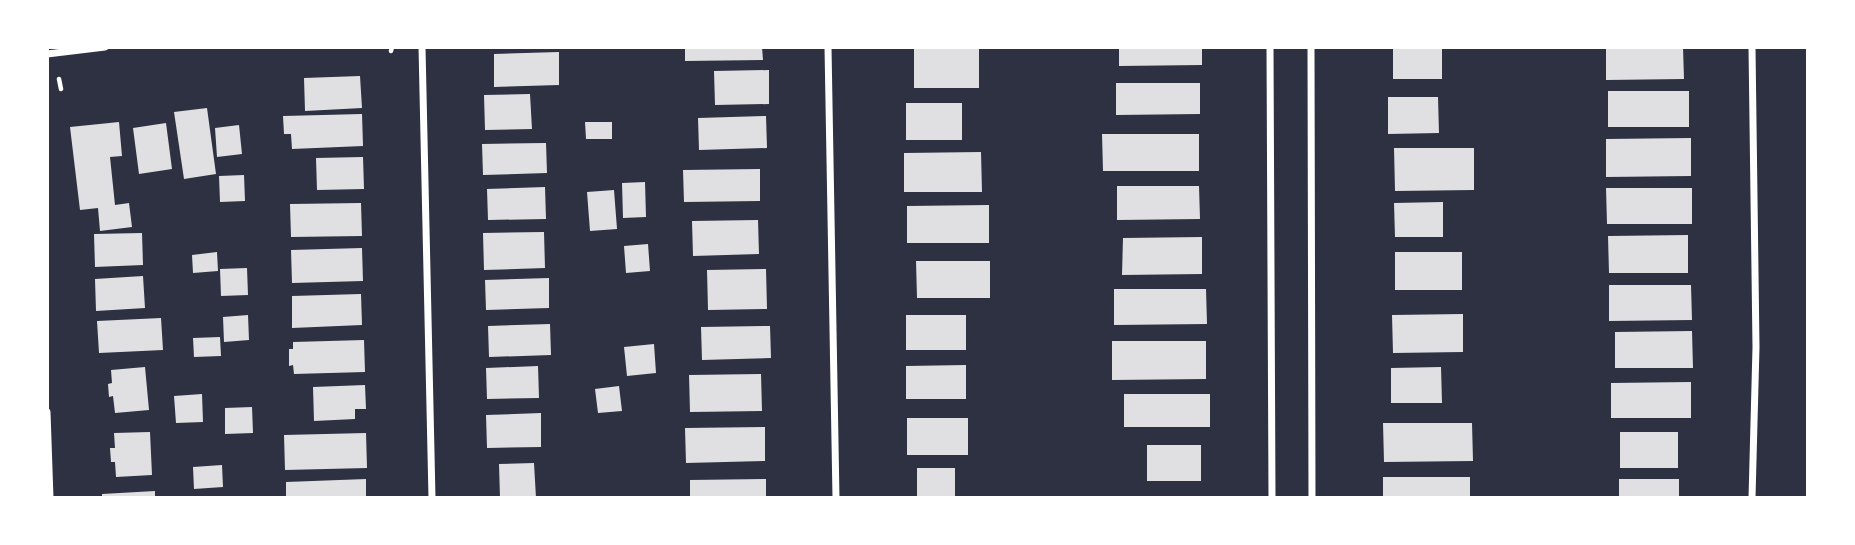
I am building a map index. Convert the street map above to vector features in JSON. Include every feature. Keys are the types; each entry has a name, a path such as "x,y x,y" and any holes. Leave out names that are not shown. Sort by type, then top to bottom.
{"street":[{"path":"47,54 106,47"},
{"path":"422,47 432,498"},
{"path":"828,47 836,498"},
{"path":"1270,47 1272,498"},
{"path":"1311,47 1312,498"},
{"path":"1752,47 1756,347 1752,498"},
{"path":"47,412 50,498"}],"path":[{"path":"59,79 61,89"}],"building":[{"path":"685,47 762,47 763,60 685,61"},
{"path":"1119,47 1202,47 1202,65 1119,66"},
{"path":"1393,47 1442,47 1442,79 1393,79"},
{"path":"1606,47 1683,47 1684,79 1606,80"},
{"path":"914,49 979,49 979,88 914,88"},
{"path":"559,52 559,85 494,87 494,54"},
{"path":"769,70 769,104 715,105 714,71"},
{"path":"360,76 362,108 305,111 304,78"},
{"path":"1116,83 1200,83 1200,114 1116,115"},
{"path":"1608,91 1689,91 1689,127 1608,127"},
{"path":"530,94 532,129 485,130 484,95"},
{"path":"1388,97 1438,97 1439,133 1388,134"},
{"path":"906,103 962,103 962,140 906,140"},
{"path":"207,108 216,174 184,179 174,112"},
{"path":"362,114 363,146 292,149 291,134 284,134 283,116"},
{"path":"766,116 767,148 699,150 698,118"},
{"path":"119,122 122,156 110,157 115,205 129,203 132,227 100,231 98,208 80,210 70,127"},
{"path":"585,122 612,122 612,139 586,139"},
{"path":"166,123 172,169 139,174 133,128"},
{"path":"239,125 242,154 217,157 215,128"},
{"path":"1102,134 1199,134 1199,171 1103,171"},
{"path":"1691,138 1691,176 1606,177 1606,139"},
{"path":"546,143 547,173 483,175 482,144"},
{"path":"1394,148 1474,148 1474,190 1395,191"},
{"path":"981,152 982,192 904,192 904,153"},
{"path":"363,157 364,189 317,190 316,158"},
{"path":"760,169 760,201 684,202 683,170"},
{"path":"244,175 245,201 220,202 219,176"},
{"path":"645,182 646,217 623,218 622,183"},
{"path":"1117,186 1199,186 1200,219 1117,220"},
{"path":"545,187 546,219 488,220 487,189"},
{"path":"1606,188 1692,188 1692,224 1607,224"},
{"path":"614,190 617,229 590,231 587,192"},
{"path":"1443,202 1443,237 1395,237 1394,203"},
{"path":"361,203 362,236 291,237 290,204"},
{"path":"989,205 989,243 907,243 907,206"},
{"path":"758,220 759,254 693,256 692,221"},
{"path":"544,232 545,268 484,270 483,233"},
{"path":"142,233 143,265 95,267 94,234"},
{"path":"1688,235 1688,273 1609,273 1608,236"},
{"path":"1202,237 1202,274 1122,275 1123,238"},
{"path":"648,244 650,271 626,273 624,246"},
{"path":"362,248 363,281 292,283 291,250"},
{"path":"217,252 218,271 193,273 192,255"},
{"path":"1395,252 1462,252 1462,290 1395,290"},
{"path":"916,261 990,261 990,298 917,298"},
{"path":"247,268 248,295 221,296 220,269"},
{"path":"766,269 767,309 708,310 707,270"},
{"path":"143,276 145,308 96,311 95,279"},
{"path":"549,278 549,308 486,310 485,280"},
{"path":"1609,285 1691,285 1692,320 1609,321"},
{"path":"1114,289 1206,289 1207,324 1114,325"},
{"path":"361,294 362,325 292,328 292,296"},
{"path":"1463,314 1463,352 1393,353 1392,315"},
{"path":"248,315 249,340 224,342 223,317"},
{"path":"906,315 966,315 966,350 906,350"},
{"path":"161,318 163,350 99,353 97,321"},
{"path":"550,324 551,355 489,357 488,326"},
{"path":"770,326 771,358 702,360 701,327"},
{"path":"1692,331 1693,368 1615,368 1615,332"},
{"path":"220,337 221,356 194,357 193,338"},
{"path":"364,340 365,372 294,374 293,365 289,366 289,349 293,349 293,342"},
{"path":"1112,341 1206,341 1206,379 1112,380"},
{"path":"654,344 656,373 627,376 624,347"},
{"path":"966,365 966,399 906,399 906,366"},
{"path":"538,366 539,398 487,399 486,368"},
{"path":"145,367 149,410 115,413 113,396 109,397 111,370"},
{"path":"1441,367 1442,403 1391,403 1391,368"},
{"path":"761,374 762,411 690,412 689,375"},
{"path":"1691,382 1691,418 1611,418 1611,383"},
{"path":"365,385 366,409 355,409 355,419 314,421 313,387"},
{"path":"619,386 622,411 598,413 595,389"},
{"path":"202,394 203,422 176,423 174,396"},
{"path":"1124,394 1210,394 1210,427 1124,427"},
{"path":"252,407 253,433 225,434 225,408"},
{"path":"541,413 541,447 487,448 486,415"},
{"path":"907,418 968,418 968,455 907,455"},
{"path":"1383,423 1472,423 1473,461 1384,462"},
{"path":"765,427 765,461 686,463 685,428"},
{"path":"150,432 152,475 116,477 110,448 115,448 114,433"},
{"path":"1620,432 1678,432 1678,468 1620,468"},
{"path":"366,433 367,468 285,470 284,435"},
{"path":"1147,445 1201,445 1201,481 1147,481"},
{"path":"534,463 536,498 500,498 499,464"},
{"path":"222,465 223,487 194,489 193,467"},
{"path":"917,468 955,468 955,498 917,498"},
{"path":"1383,477 1470,477 1470,498 1383,498"},
{"path":"366,479 366,498 286,498 286,482"},
{"path":"766,479 766,498 690,498 690,480"},
{"path":"1619,479 1679,479 1679,498 1619,498"},
{"path":"155,491 155,498 102,498 102,494"}]}
